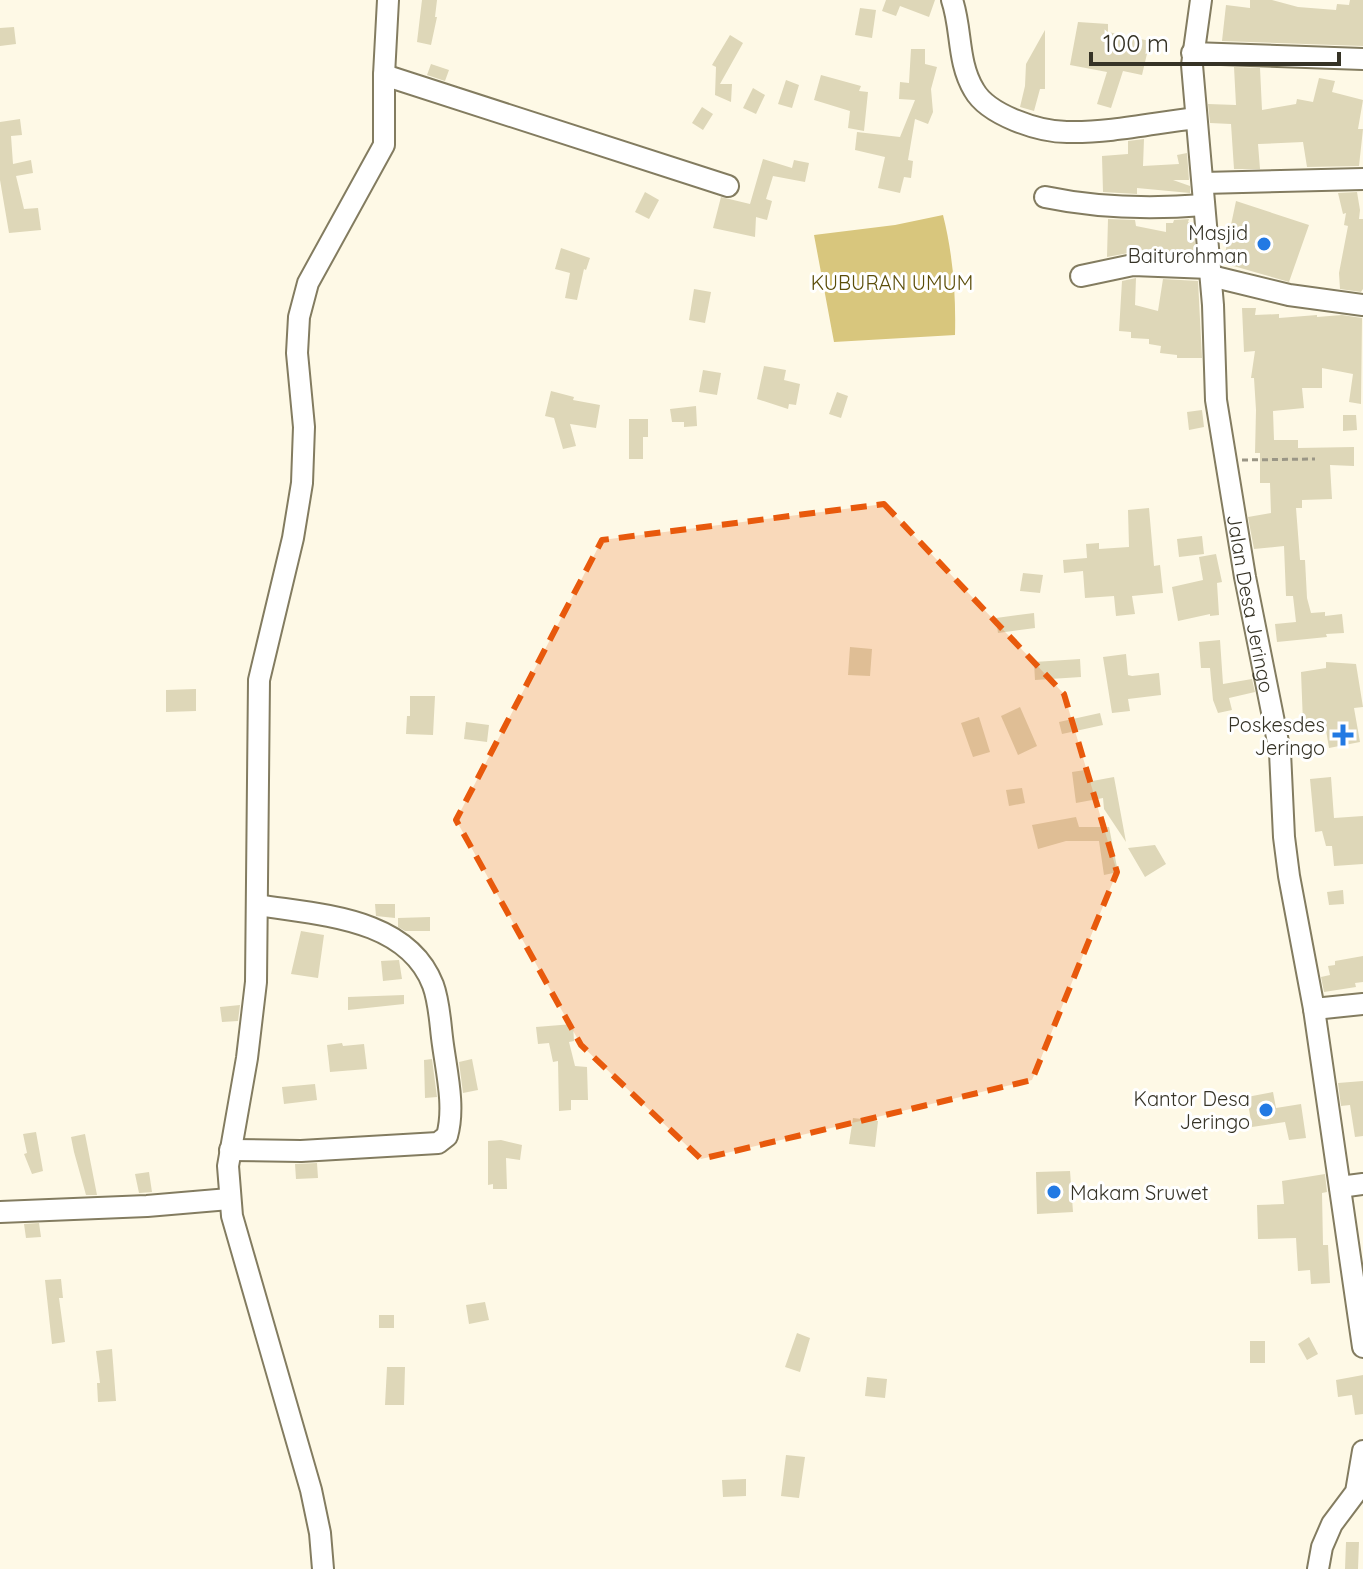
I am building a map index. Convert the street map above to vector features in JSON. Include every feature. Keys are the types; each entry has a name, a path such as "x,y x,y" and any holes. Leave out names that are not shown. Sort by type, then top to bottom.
{"street":[{"path":"323,1569 314,1500 229,1199 230,1150 252,1020 258,905 257,693 293,538 302,483 304,427 297,353 299,317 308,283 384,145 388,0"},
{"path":"952,0 960,49 973,89 983,102 997,112 1064,133 1196,118"},
{"name":"Jalan Desa Jeringo","path":"1201,0 1192,53 1211,272 1216,400 1245,577 1280,752 1285,850 1314,1009 1340,1187 1355,1231 1363,1347"},
{"path":"1192,53 1363,59"},
{"path":"384,75 728,186"},
{"path":"1203,183 1363,179"},
{"path":"1045,197 1096,205 1204,205"},
{"path":"1081,276 1133,265 1211,272 1289,295 1363,305"},
{"path":"230,1150 301,1151 438,1143 447,1136 449,1129 449,1095 437,1002 428,975 415,957 382,933 357,922 258,905"},
{"path":"1314,1009 1363,1004"},
{"path":"1340,1187 1363,1184"},
{"path":"0,1212 229,1199"},
{"path":"1318,1569 1322,1547 1332,1524 1356,1492 1363,1451"}],"path":[{"path":"1227,460 1315,459"}],"highlighted area":[{"path":"884,504 1064,694 1117,872 1032,1080 701,1159 581,1045 456,820 602,540"}],"green space":[{"name":"KUBURAN UMUM","path":"943,215 953,275 955,335 834,342 814,235 895,225"}],"building":[{"path":"422,0 437,0 431,45 417,42"},
{"path":"886,0 935,0 929,17 900,6 896,16 882,11"},
{"path":"1250,0 1272,0 1298,7 1336,10 1337,4 1349,5 1350,0 1363,0 1363,46 1222,41 1226,5 1250,8"},
{"path":"860,8 876,10 872,38 855,35"},
{"path":"1078,22 1108,24 1108,32 1150,41 1142,75 1123,71 1111,108 1097,104 1107,72 1070,65"},
{"path":"14,27 16,44 0,46 0,28"},
{"path":"1045,30 1045,89 1040,89 1034,111 1020,107 1026,64"},
{"path":"730,35 743,43 720,84 732,84 731,102 715,95 716,67 712,65"},
{"path":"911,49 925,49 925,64 937,67 931,89 933,112 928,124 915,119 908,160 913,161 911,178 904,177 900,193 878,188 885,157 855,150 857,132 900,137 915,100 899,99 900,82 909,83"},
{"path":"431,64 449,70 445,81 427,75"},
{"path":"1234,67 1260,68 1262,110 1296,104 1297,99 1313,102 1319,78 1335,81 1332,92 1363,100 1358,129 1363,129 1359,166 1307,167 1303,142 1258,144 1260,169 1234,169 1231,124 1210,123 1208,104 1236,105"},
{"path":"821,75 861,86 859,91 868,92 864,131 848,128 850,111 814,100"},
{"path":"786,80 799,85 792,108 778,104"},
{"path":"753,88 765,95 756,114 743,108"},
{"path":"702,107 713,114 703,130 692,123"},
{"path":"20,119 22,135 11,136 13,164 31,160 33,173 16,176 24,209 38,208 41,230 9,233 0,180 0,122"},
{"path":"1144,139 1143,166 1179,164 1177,155 1187,153 1189,180 1173,180 1190,186 1190,193 1137,188 1137,194 1103,192 1102,156 1128,154 1128,141"},
{"path":"763,159 792,168 794,160 809,163 805,182 773,176 766,199 772,201 767,220 756,217 755,237 713,228 721,197 750,204"},
{"path":"645,192 659,200 649,219 635,212"},
{"path":"1357,192 1359,219 1363,219 1361,292 1340,289 1339,273 1348,226 1344,225 1346,213 1343,214 1338,193"},
{"name":"Masjid Baiturohman","path":"1236,201 1309,225 1289,282 1223,263"},
{"path":"1108,219 1135,220 1136,226 1166,232 1166,223 1189,219 1188,222 1193,224 1196,254 1134,252 1107,257"},
{"path":"561,248 590,258 584,269 577,300 565,298 570,273 555,269"},
{"path":"1136,278 1135,305 1158,311 1163,279 1198,281 1202,358 1177,358 1177,355 1160,353 1161,346 1149,344 1149,339 1131,338 1131,332 1119,331 1122,281"},
{"path":"694,289 711,292 705,323 689,320"},
{"path":"1242,308 1256,308 1255,315 1279,314 1279,318 1342,315 1362,318 1361,404 1349,402 1353,374 1322,368 1322,388 1302,388 1304,408 1273,411 1274,440 1298,440 1298,448 1354,447 1354,466 1330,465 1332,499 1302,500 1302,508 1296,508 1300,560 1305,560 1311,613 1325,612 1325,616 1342,614 1344,633 1277,642 1275,624 1296,622 1293,596 1286,596 1284,546 1254,549 1248,517 1271,513 1270,483 1260,483 1260,453 1255,453 1256,410 1254,378 1251,378 1255,351 1244,352"},
{"path":"764,366 786,370 784,380 800,384 796,405 789,404 788,409 757,399"},
{"path":"703,370 721,373 717,395 699,392"},
{"path":"551,391 574,397 573,400 600,405 596,428 570,424 576,446 563,449 554,418 545,416"},
{"path":"837,392 848,396 841,418 829,414"},
{"path":"696,406 697,426 684,427 684,422 672,422 670,409"},
{"path":"1202,410 1204,427 1189,430 1187,412"},
{"path":"1343,415 1356,415 1357,430 1343,431"},
{"path":"629,419 648,419 648,437 643,437 643,459 629,459"},
{"path":"1149,508 1154,566 1160,565 1163,593 1132,596 1135,614 1116,616 1114,596 1085,598 1083,571 1064,573 1063,560 1087,558 1086,544 1099,543 1099,549 1129,547 1128,510"},
{"path":"1202,536 1204,554 1179,557 1177,539"},
{"path":"1216,554 1222,582 1217,583 1219,615 1178,621 1172,587 1203,580 1199,557"},
{"path":"1023,573 1043,575 1040,593 1020,591"},
{"path":"1034,613 1035,628 998,633 996,618"},
{"path":"1220,640 1223,684 1252,679 1255,692 1229,698 1232,710 1218,713 1213,700 1210,668 1201,668 1199,642"},
{"path":"850,647 872,649 870,676 848,675"},
{"path":"1126,654 1128,675 1159,673 1161,695 1128,699 1130,711 1112,713 1103,657"},
{"path":"1080,659 1081,677 1035,680 1034,662"},
{"path":"1326,662 1356,664 1363,707 1354,708 1360,742 1329,748 1325,724 1306,731 1301,672 1326,668"},
{"path":"196,689 196,711 166,712 166,690"},
{"path":"410,696 435,696 433,735 406,734"},
{"path":"1020,707 1037,746 1018,755 1001,716"},
{"path":"1100,713 1103,725 1062,734 1059,722"},
{"path":"979,717 990,752 973,757 961,723"},
{"path":"466,722 489,725 487,742 464,739"},
{"path":"1085,770 1087,782 1114,777 1126,842 1104,809 1103,798 1076,803 1072,772"},
{"path":"1331,777 1334,818 1363,816 1363,864 1334,866 1332,846 1326,846 1322,831 1315,832 1310,779"},
{"path":"1022,788 1025,803 1009,806 1006,790"},
{"path":"1076,817 1079,827 1109,827 1118,872 1104,875 1099,841 1066,841 1038,849 1032,825"},
{"path":"1155,845 1166,864 1145,877 1128,848"},
{"path":"1343,890 1344,904 1329,905 1327,892"},
{"path":"375,904 395,904 395,918 376,916"},
{"path":"430,917 430,931 405,931 398,927 398,918"},
{"path":"301,931 324,935 318,978 291,974"},
{"path":"1363,956 1363,982 1355,983 1356,987 1324,992 1321,977 1330,975 1328,966 1335,965 1335,961"},
{"path":"399,960 402,979 383,981 381,961"},
{"path":"404,995 404,1004 348,1010 348,997"},
{"path":"240,1005 238,1021 222,1022 220,1007"},
{"path":"573,1024 574,1041 569,1042 575,1066 587,1067 588,1100 571,1100 571,1110 559,1111 558,1061 553,1062 549,1043 538,1044 536,1027"},
{"path":"342,1043 343,1046 364,1044 367,1069 330,1072 327,1045"},
{"path":"432,1059 437,1097 425,1098 424,1060"},
{"path":"472,1059 478,1090 463,1093 459,1062"},
{"path":"1363,1081 1363,1136 1355,1137 1350,1105 1341,1106 1338,1083"},
{"path":"315,1084 317,1100 284,1104 282,1087"},
{"path":"1273,1092 1276,1108 1301,1104 1306,1138 1289,1140 1285,1122 1252,1127 1247,1097"},
{"path":"853,1118 878,1121 875,1147 849,1144"},
{"path":"36,1132 43,1171 32,1174 24,1154 27,1153 23,1134"},
{"path":"85,1134 97,1195 86,1195 71,1137"},
{"path":"501,1140 522,1145 520,1160 506,1158 507,1189 493,1189 493,1184 488,1185 488,1141"},
{"path":"317,1163 318,1178 296,1179 295,1164"},
{"name":"Makam Sruwet","path":"1070,1171 1073,1212 1037,1214 1036,1172"},
{"path":"149,1172 152,1192 139,1193 135,1174"},
{"path":"1325,1174 1327,1192 1322,1193 1323,1245 1328,1245 1330,1283 1311,1284 1310,1270 1298,1271 1296,1238 1258,1239 1257,1205 1284,1204 1282,1181"},
{"path":"39,1223 41,1237 26,1238 24,1224"},
{"path":"61,1279 63,1298 59,1298 65,1342 52,1344 45,1280"},
{"path":"485,1302 489,1320 469,1324 466,1305"},
{"path":"379,1315 394,1315 394,1328 379,1328"},
{"path":"797,1333 810,1338 800,1372 785,1367"},
{"path":"1309,1337 1318,1354 1307,1360 1298,1344"},
{"path":"1250,1341 1265,1341 1265,1363 1250,1363"},
{"path":"112,1349 116,1401 98,1402 97,1383 100,1383 96,1351"},
{"path":"387,1367 405,1367 404,1405 385,1405"},
{"path":"1363,1375 1363,1414 1355,1415 1352,1395 1338,1397 1336,1380"},
{"path":"867,1377 887,1379 885,1398 865,1396"},
{"path":"786,1455 805,1457 799,1498 781,1496"},
{"path":"746,1479 746,1496 723,1497 722,1480"},
{"path":"1346,1542 1359,1542 1358,1569 1345,1569"}],"place":[{"name":"Masjid Baiturohman","path":"1264,244"},
{"name":"Poskesdes Jeringo","path":"1343,735"},
{"name":"Kantor Desa Jeringo","path":"1266,1110"},
{"name":"Makam Sruwet","path":"1054,1192"}]}
